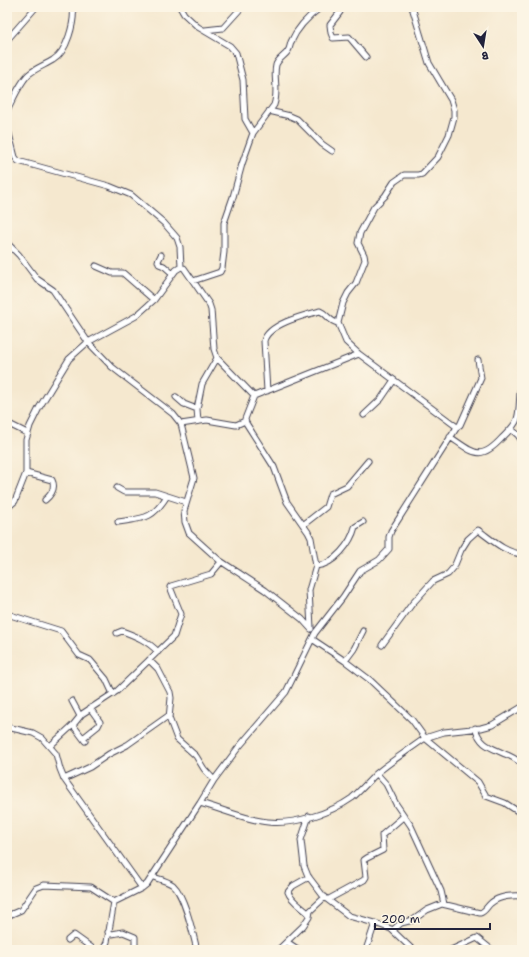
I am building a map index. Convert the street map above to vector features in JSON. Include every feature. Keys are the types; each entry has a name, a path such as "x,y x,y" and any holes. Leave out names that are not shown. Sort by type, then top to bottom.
{"street":[{"path":"7,40 36,7"},
{"path":"7,111 23,81 29,74 58,56 66,43 71,30 73,7"},
{"path":"180,7 184,14 204,30 230,46 236,53 243,80 245,119 253,133"},
{"path":"204,30 223,28 242,7"},
{"path":"193,281 220,272 222,269 224,252 224,223 253,133 274,105 277,94 277,62 288,52 291,41 301,26 321,7"},
{"path":"341,7 340,12 330,26 332,37 349,37 366,57"},
{"path":"412,7 429,63 453,105 454,114 452,127 440,153 424,172 418,175 402,175 393,183 385,195 373,208 358,240 365,260 356,283 348,293 343,303 338,323 345,339 359,354 456,427"},
{"path":"269,112 290,116 297,119 332,152"},
{"path":"7,126 15,157 18,161 109,186 131,195 164,223 177,238 180,247 181,267"},
{"path":"7,243 19,255 37,279 53,290 88,342 112,367 173,414 181,424 194,478 186,502 184,518 189,533 221,562 265,590 313,630"},
{"path":"161,255 158,261 159,264 169,269 173,274"},
{"path":"96,266 112,274 123,273 154,300"},
{"path":"7,508 15,501 26,473 27,433 39,408 69,359 88,342 136,316 154,300 173,274 181,267"},
{"path":"181,267 184,268 206,299 211,310 214,349 217,358 254,396"},
{"path":"267,391 264,341 268,334 287,321 320,312 324,313 332,322 338,323"},
{"path":"254,396 261,395 267,391 359,354"},
{"path":"198,421 197,409 202,384 217,358"},
{"path":"313,630 343,597 360,571 379,560 390,549 389,537 391,531 456,427 460,425 481,378 478,360"},
{"path":"364,415 381,399 394,380"},
{"path":"450,437 471,451 484,452 490,450 511,429 517,418 522,382"},
{"path":"114,902 142,888 153,877 214,780 238,748 286,692 312,639 313,630 309,590 316,566 310,538 287,502 274,467 245,421 254,396"},
{"path":"176,397 184,404 197,409"},
{"path":"181,424 212,420 236,425 245,421"},
{"path":"7,423 27,433"},
{"path":"511,429 522,441"},
{"path":"303,525 326,507 330,494 347,486 368,461"},
{"path":"26,473 52,480 54,486 52,493 45,500"},
{"path":"117,488 124,492 151,492 186,502"},
{"path":"118,522 151,515 160,507 167,496"},
{"path":"316,566 322,565 339,555 353,535 355,527 363,522"},
{"path":"382,645 412,604 433,581 448,574 454,567 461,550 468,539 478,530 500,546 516,554 522,554"},
{"path":"50,746 73,725 80,716 113,694 174,636 181,616 171,586 211,574 221,562"},
{"path":"7,614 61,631 79,655 90,660 106,678 113,694"},
{"path":"117,633 122,631 140,638 158,652"},
{"path":"345,661 354,649 363,631"},
{"path":"312,639 370,680 412,720 425,738 478,782 487,796 506,804 522,814"},
{"path":"149,660 158,669 170,692 171,698 168,716 178,741 196,756 204,769 214,780"},
{"path":"72,701 80,716"},
{"path":"200,803 268,822 281,822 330,810 353,797 377,774 425,738 444,732 492,725 522,706"},
{"path":"73,725 84,739 98,726 100,722 90,708"},
{"path":"64,778 91,766 109,754 127,745 168,716"},
{"path":"7,727 36,734 50,746 57,756 60,770 64,778 142,888"},
{"path":"475,728 477,735 488,747 505,754 522,764"},
{"path":"377,774 387,786 396,804 411,826 441,891 444,904"},
{"path":"309,816 301,840 305,868 309,877 327,898 348,916 375,923 393,930 413,950"},
{"path":"278,950 303,926 309,917 310,911 327,898 364,880 366,877 364,860 383,850 382,835 404,816"},
{"path":"153,877 171,884 178,892 185,909 197,950"},
{"path":"309,877 293,886 288,892 292,901 302,906 309,914"},
{"path":"7,916 21,910 36,888 44,885 91,887 114,902"},
{"path":"393,930 401,923 413,920 427,910 444,904 454,908 480,913 498,898 522,896"},
{"path":"103,950 107,942 114,902"},
{"path":"366,950 375,923"},
{"path":"108,932 112,934 123,932 135,937 135,950"},
{"path":"68,940 74,935 95,950"},
{"path":"451,950 477,938 492,950"},
{"path":"287,942 299,950"}]}
